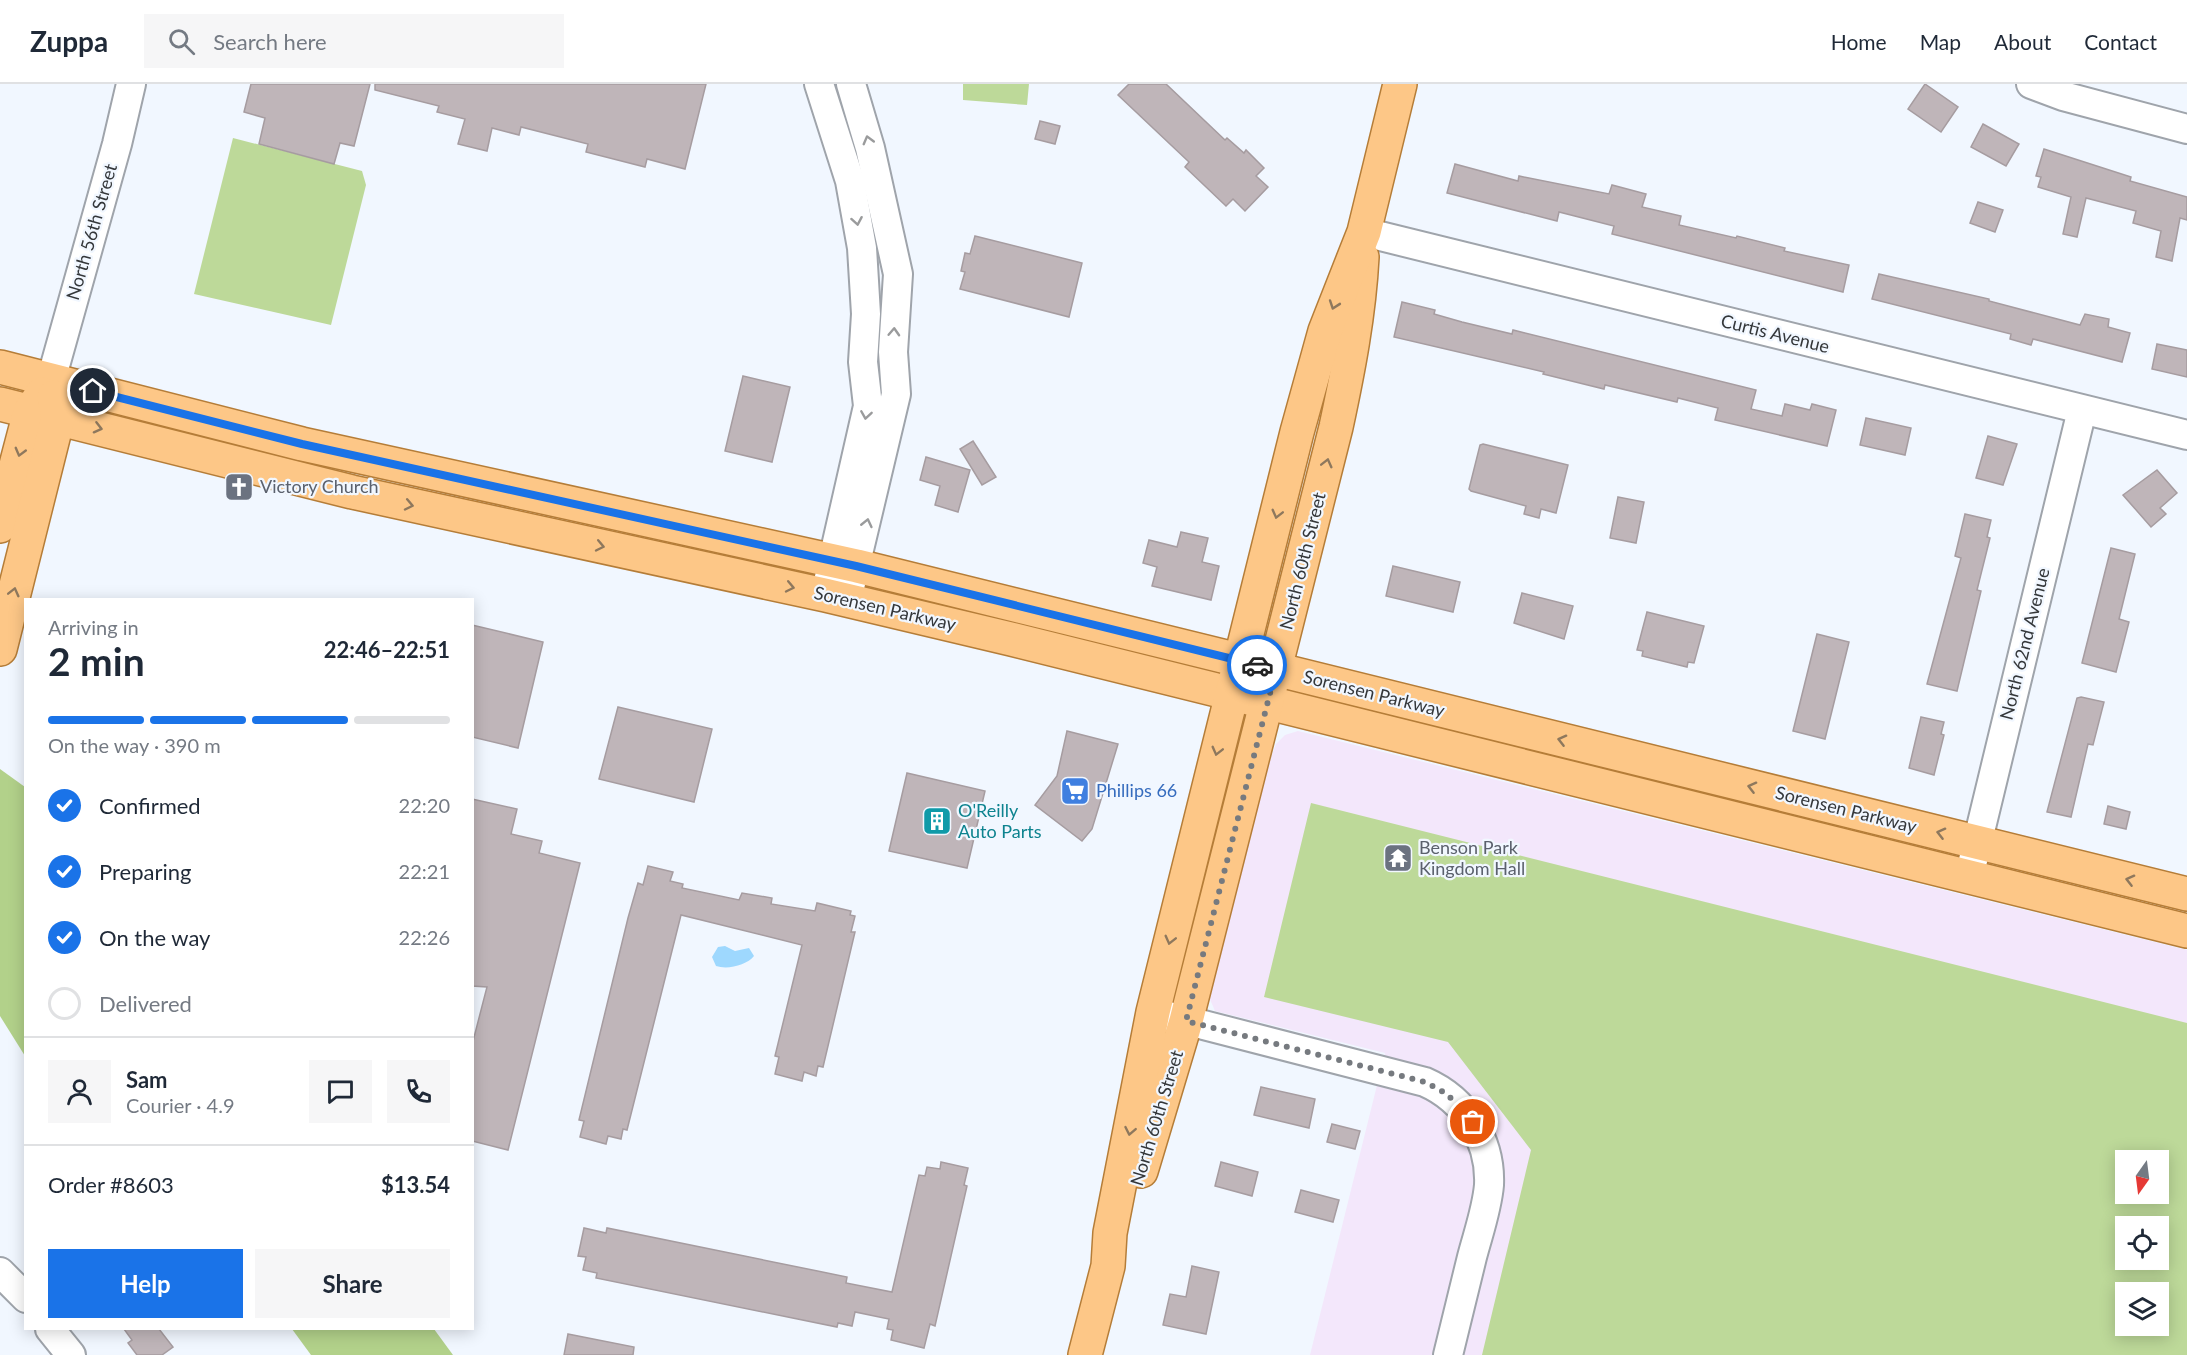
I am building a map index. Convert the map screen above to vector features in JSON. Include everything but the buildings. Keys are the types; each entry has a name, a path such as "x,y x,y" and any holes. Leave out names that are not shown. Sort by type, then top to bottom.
{"main road":[{"name":"North 60th Street","path":"1108,1266 1110,1233 1153,1012 1231,694 1325,331 1364,232 1400,84"},
{"name":"North 60th Street","path":"1085,1355 1108,1266 1122,1235 1186,1021 1276,670 1334,435 1352,351 1360,299 1364,232"},
{"name":"Sorensen Parkway","path":"0,367 302,444 845,563 2187,894"},
{"path":"0,526 29,411 51,380"},
{"name":"Sorensen Parkway","path":"29,411 352,492 836,598 2187,931"},
{"path":"0,649 29,411"}],"street":[{"name":"North 56th Street","path":"51,380 117,144 131,84"},
{"path":"819,84 850,181 862,248 866,314 863,362 868,406 845,563"},
{"path":"836,598 896,393 893,352 897,274 873,158 851,84"},
{"path":"2031,84 2062,96 2187,129"},
{"name":"Curtis Avenue","path":"1364,232 2187,435"},
{"name":"North 62nd Avenue","path":"1969,877 2082,410"},
{"path":"1153,1012 1425,1082 1447,1094 1461,1106 1473,1122 1483,1143 1489,1185 1448,1355"},
{"path":"0,1272 24,1296"},
{"path":"51,1330 71,1355"}],"shaded area":[{"path":"1298,731 2187,950 2187,1355 1310,1355 1385,1053 1215,1011 1209,997 1266,771 1276,744 1285,735"}],"green space":[{"path":"963,84 1029,84 1027,105 963,100"},
{"path":"233,138 362,171 366,185 331,325 194,294"},
{"path":"0,769 24,786 24,1054 0,1016"},
{"path":"1311,803 2187,1023 2187,1355 1482,1355 1531,1150 1448,1042 1264,997"},
{"path":"293,1330 435,1330 453,1355 311,1355"}],"water":[{"path":"725,946 735,951 749,948 754,956 737,966 716,966 712,957 718,947"}],"way so far":[{"path":"1257,665 1276,670 1186,1021 1425,1082 1447,1094 1461,1106 1473,1122"}],"place":[{"name":"Victory Church","path":"239,487"},
{"name":"Phillips 66","path":"1075,791"},
{"name":"O'Reilly Auto Parts","path":"937,821"},
{"name":"Benson Park Kingdom Hall","path":"1398,858"}],"route":[{"path":"93,391 302,444 856,566 1257,665"}]}
